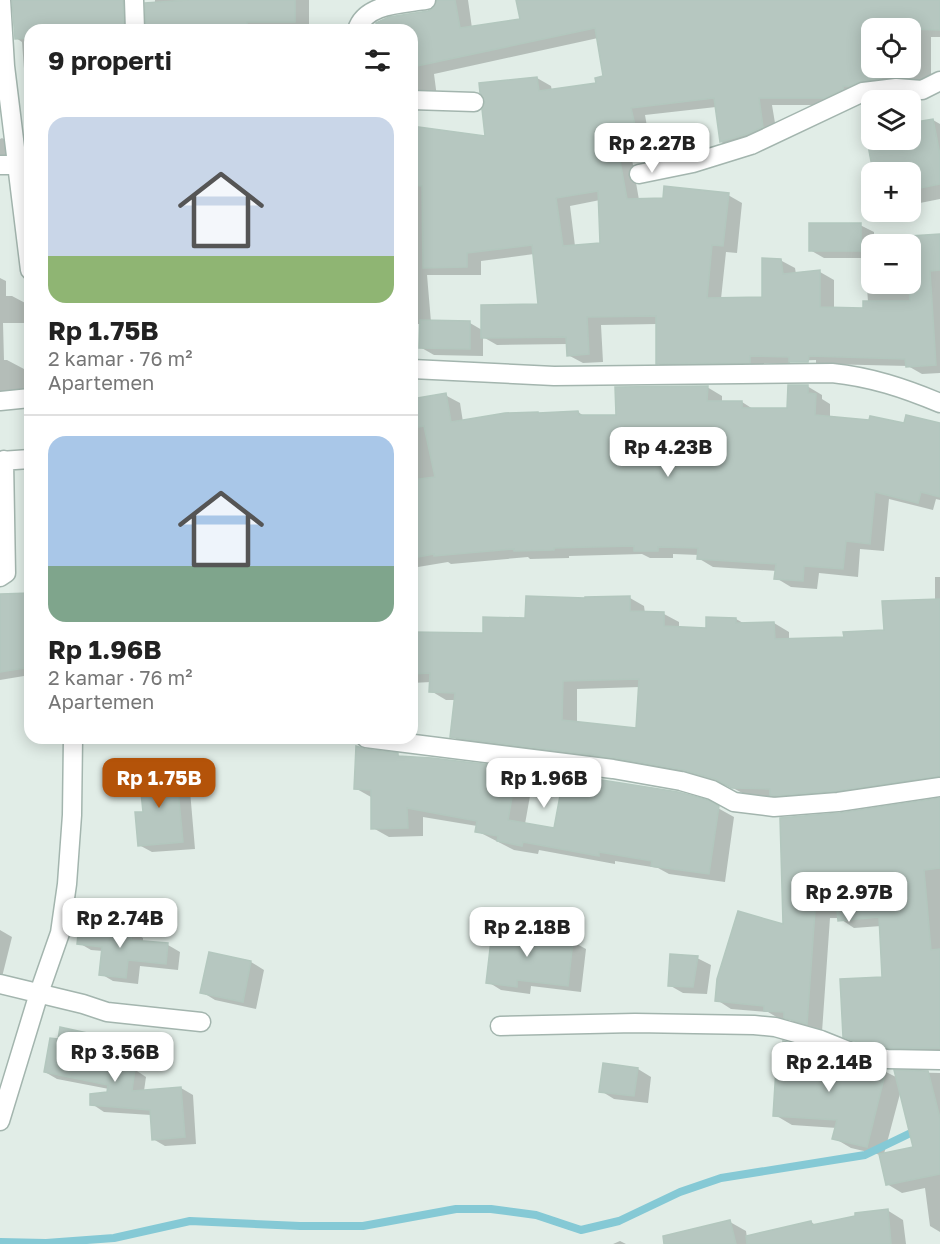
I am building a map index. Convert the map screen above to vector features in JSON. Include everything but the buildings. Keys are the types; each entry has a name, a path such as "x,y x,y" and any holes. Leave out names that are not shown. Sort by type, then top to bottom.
{"street":[{"path":"1,0 5,66 21,125 9,165 24,240"},
{"path":"134,0 135,24"},
{"path":"360,24 365,16 373,10 426,0"},
{"path":"639,174 693,163 751,145 862,92 896,88 922,90 940,81"},
{"path":"418,100 474,102"},
{"path":"418,369 554,376 832,373 860,376 901,387 940,403"},
{"path":"0,401 24,399"},
{"path":"0,577 6,573 2,460 24,459"},
{"path":"0,1121 60,933 67,884 72,815 73,744"},
{"path":"414,744 613,769 681,781 712,790 734,802 774,807 838,802 940,787"},
{"path":"0,984 123,1015 201,1022"},
{"path":"500,1026 635,1023 754,1025 775,1027 821,1040 851,1052 887,1059 940,1060"}],"waterway":[{"path":"0,1242 46,1243 114,1238 190,1221 300,1226 363,1226 456,1209 491,1209 536,1215 581,1230 619,1221 680,1192 721,1178 865,1155 919,1129"}]}
